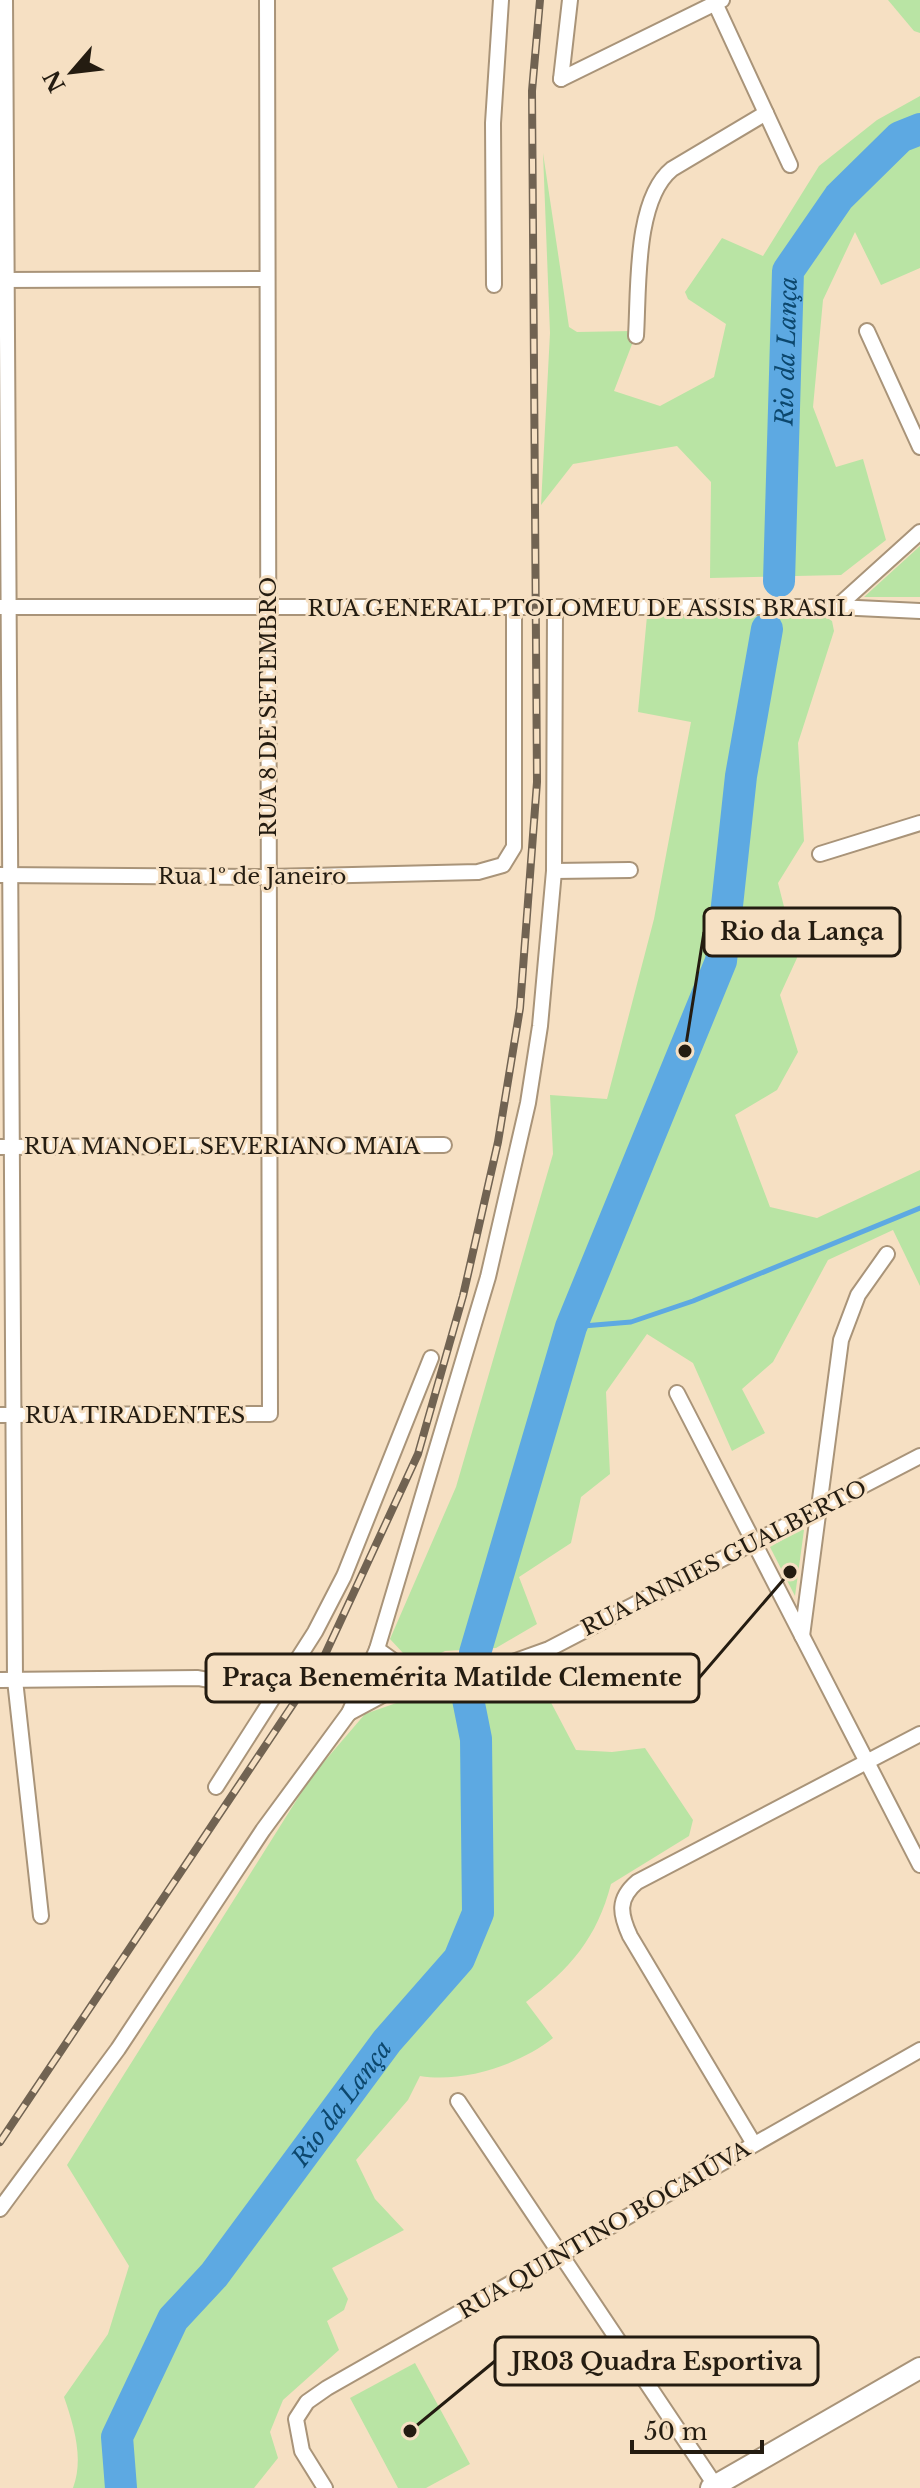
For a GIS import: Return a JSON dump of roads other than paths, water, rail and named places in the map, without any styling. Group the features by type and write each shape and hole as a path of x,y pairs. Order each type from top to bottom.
{"main road":[{"path":"715,2487 920,2368"}],"street":[{"path":"5,0 3,280 8,1680 41,1916"},
{"name":"RUA 8 DE SETEMBRO","path":"267,0 270,1414"},
{"path":"494,285 493,123 501,0"},
{"path":"570,0 561,79 718,2 790,165"},
{"path":"636,336 643,236 660,181 672,169 766,113"},
{"path":"3,280 267,279"},
{"path":"867,331 920,447"},
{"path":"837,607 920,532"},
{"name":"RUA GENERAL PTOLOMEU DE ASSIS BRASIL","path":"4,607 837,607 920,611"},
{"name":"Rua 1º de Janeiro","path":"5,875 269,877 478,872 503,865 514,847 514,607"},
{"path":"0,2209 126,2039 225,1885 349,1713 377,1649 464,1364 514,1168 540,1026 554,871 555,607"},
{"path":"820,854 920,823"},
{"path":"554,871 630,870"},
{"name":"RUA MANOEL SEVERIANO MAIA","path":"6,1147 444,1145"},
{"path":"802,1636 841,1340 858,1295 887,1254"},
{"path":"216,1787 315,1632 344,1576 431,1358"},
{"path":"677,1393 920,1865"},
{"name":"RUA TIRADENTES","path":"7,1415 270,1414"},
{"name":"RUA ANNIES GUALBERTO","path":"416,1677 481,1670 522,1660 549,1649 920,1456"},
{"path":"349,1713 416,1677 377,1649"},
{"path":"8,1680 198,1678 276,1693"},
{"path":"754,2144 630,1936 621,1904 626,1891 637,1882 920,1734"},
{"name":"RUA QUINTINO BOCAIÚVA","path":"325,2488 302,2451 296,2419 307,2402 920,2050"},
{"path":"458,2101 715,2487"}],"waterway":[{"name":"Rio da Lança","path":"779,581 788,271 839,197 900,137 920,129"},
{"name":"Rio da Lança","path":"475,1653 571,1327 721,961 741,776 767,629"},
{"path":"571,1327 631,1322 693,1301 920,1208"},
{"name":"Rio da Lança","path":"121,2488 117,2437 173,2319 214,2275 387,2041 459,1959 478,1913 476,1739 467,1694"}],"railway":[{"path":"0,2142 322,1661 418,1454 463,1296 498,1142 520,1008 537,782 532,91 540,0"}],"place":[{"name":"Rio da Lança","path":"685,1051"},
{"name":"Praça Benemérita Matilde Clemente","path":"790,1572"},
{"name":"JR03 Quadra Esportiva","path":"410,2431"}]}
